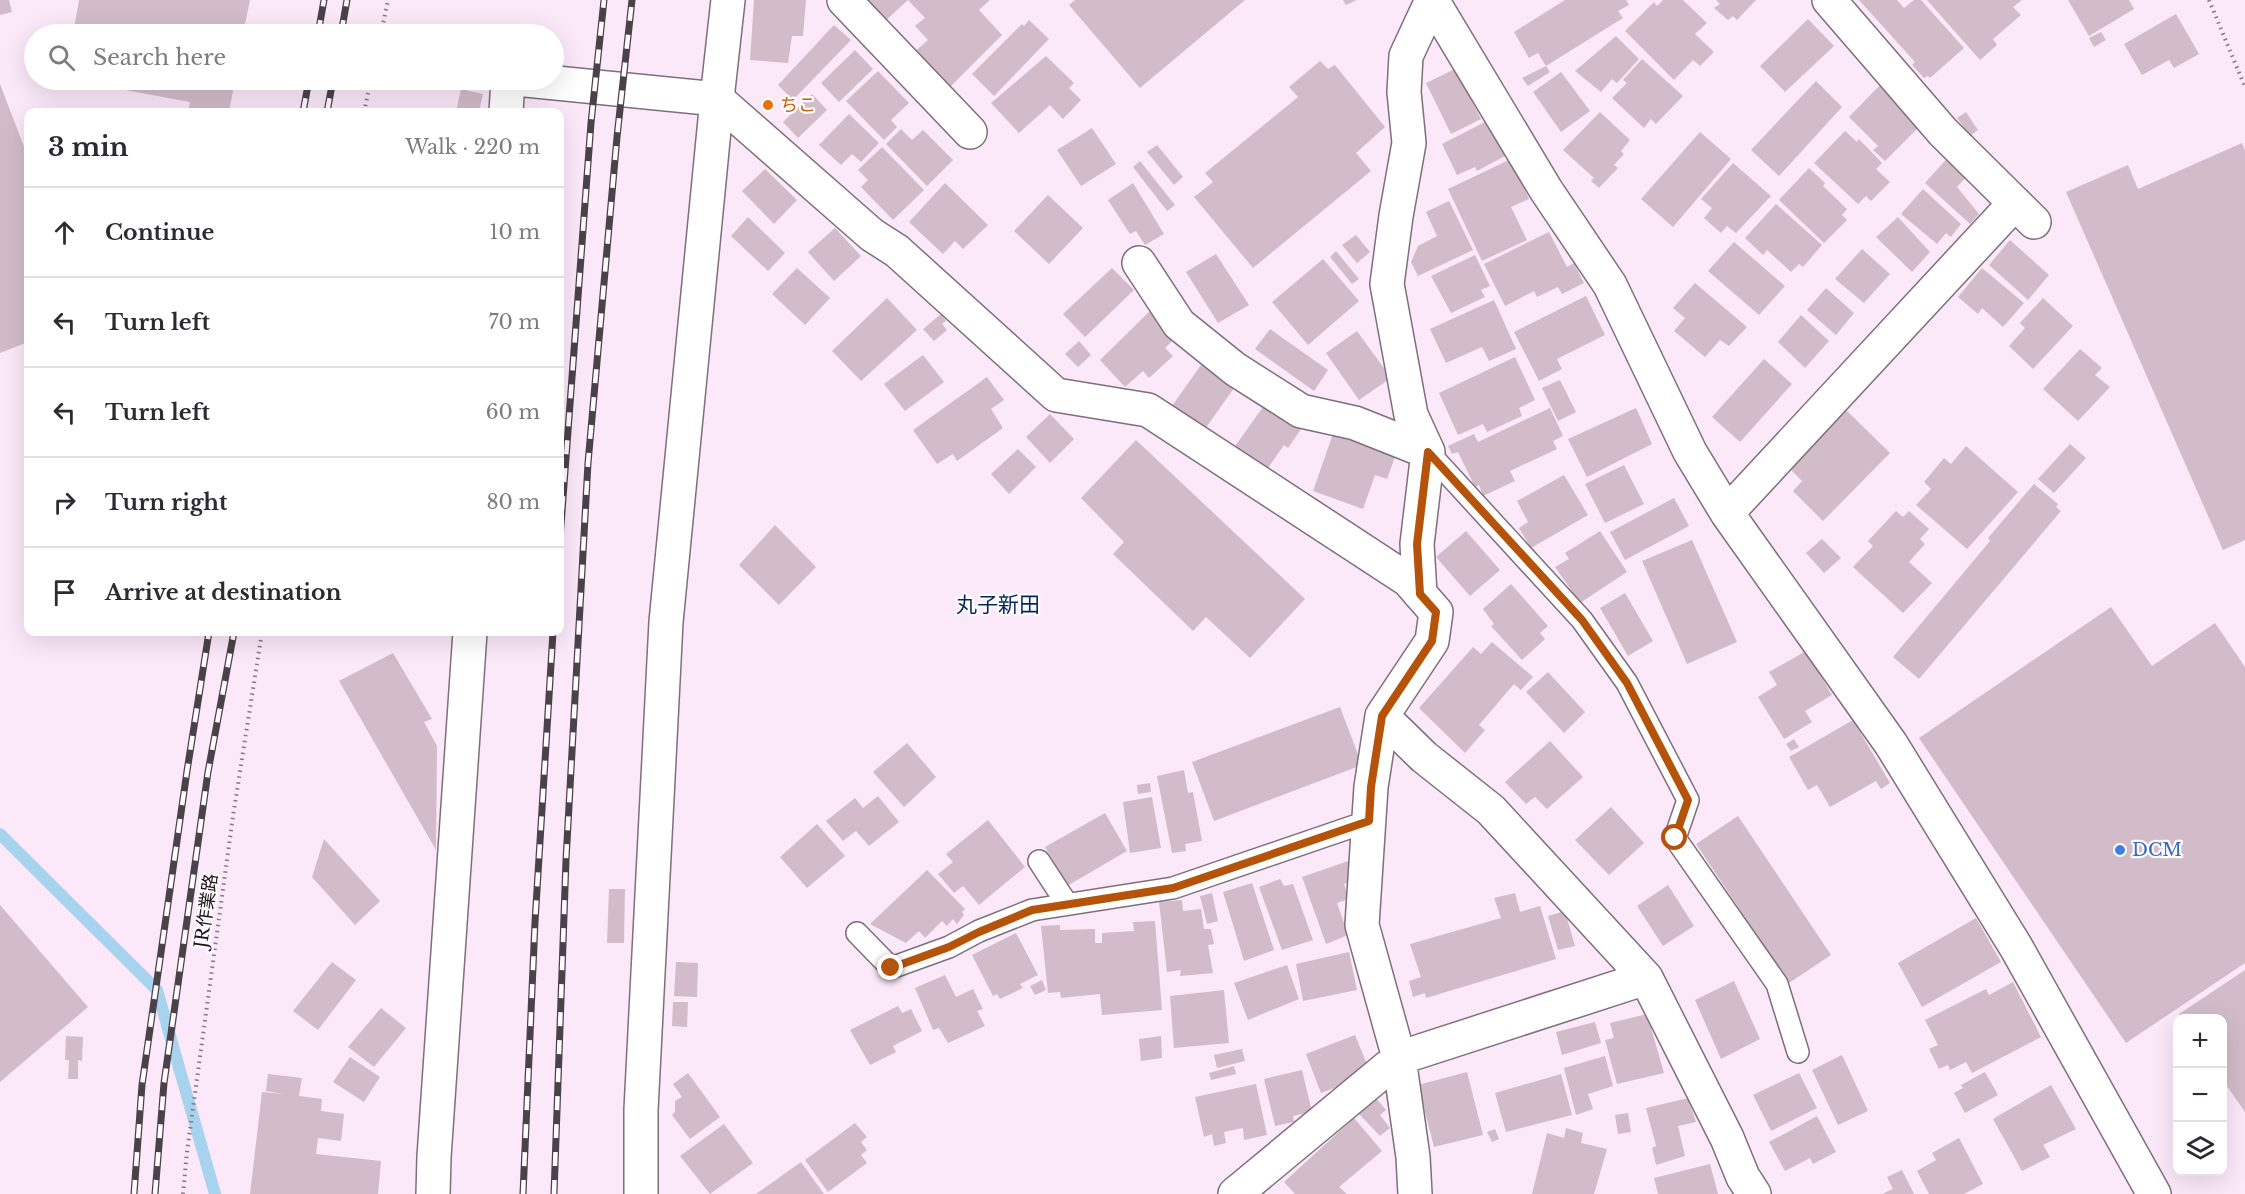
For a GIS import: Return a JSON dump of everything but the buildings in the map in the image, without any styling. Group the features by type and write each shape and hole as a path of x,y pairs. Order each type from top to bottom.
{"street":[{"path":"641,1194 641,1110 666,622 728,0"},
{"path":"844,0 970,132"},
{"path":"1420,594 1417,544 1428,452 1411,415 1387,284 1409,142 1404,92 1406,56 1432,0"},
{"path":"1432,0 1546,190 1610,285 1690,452 1727,513 1891,744 2016,947 2154,1194"},
{"path":"1727,513 2024,213 1943,132 1829,0"},
{"path":"564,84 717,99 872,235 897,251 1056,395 1148,410 1408,580 1436,612 1432,641 1382,716 1371,787 1362,925 1399,1058 1413,1157 1415,1194"},
{"path":"506,108 507,90"},
{"path":"1139,263 1179,324 1235,369 1301,411 1355,423 1428,452"},
{"path":"434,1194 434,1146 470,636"},
{"path":"1382,716 1424,757 1491,810 1646,978 1722,1127 1743,1177 1754,1194"},
{"path":"1235,1194 1399,1058 1646,978"}],"lane":[{"path":"1428,452 1582,620 1627,683 1688,800 1675,838 1777,984 1798,1052"},
{"path":"858,933 891,968 949,947 1032,910 1173,888 1369,821"},
{"path":"1039,861 1068,904"}],"path":[{"path":"383,24 388,0"},
{"path":"2209,0 2245,87"},
{"path":"365,108 369,90"},
{"name":"JR作業路","path":"183,1194 186,1152 233,816 261,636"}],"waterway":[{"path":"0,834 157,990 215,1194"}],"railway":[{"path":"320,24 324,0"},
{"path":"343,24 347,0"},
{"path":"564,484 591,123 604,0"},
{"path":"554,1194 566,860 588,463 617,137 632,0"},
{"path":"304,108 307,90"},
{"path":"328,108 331,90"},
{"path":"134,1194 142,1085 208,636"},
{"path":"155,1194 164,1083 208,772 233,636"},
{"path":"523,1194 535,922 553,636"}],"place":[{"name":"ちこ","path":"768,105"},
{"name":"DCM","path":"2120,850"}],"district":[{"name":"丸子新田","path":"998,605"}],"route":[{"path":"891,968 949,947 1032,910 1173,888 1369,821 1371,787 1382,716 1432,641 1436,612 1420,594 1417,544 1428,452 1582,620 1627,683 1688,800 1675,838"}]}
